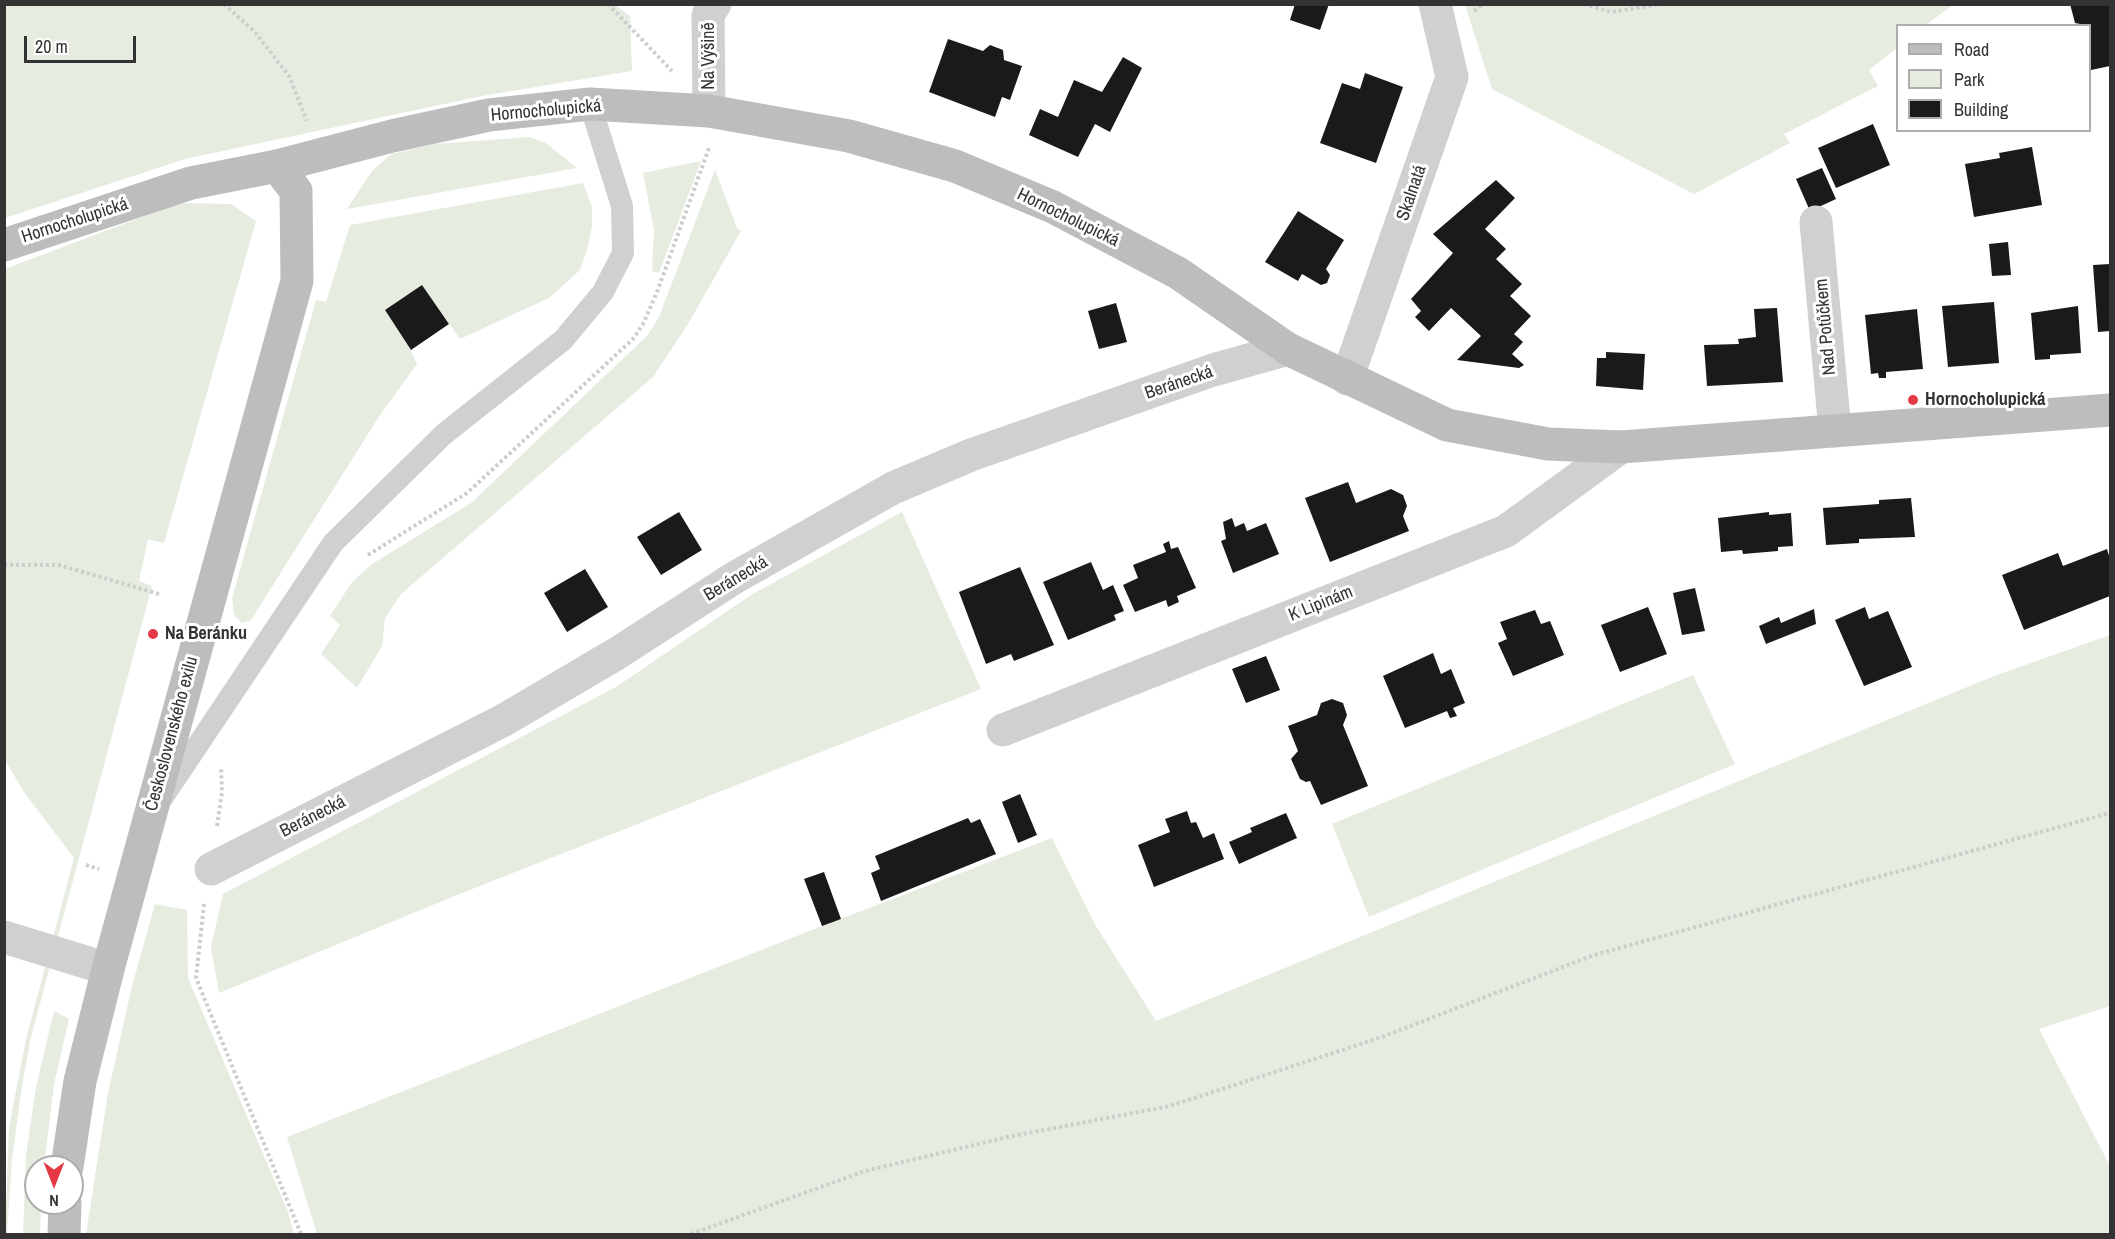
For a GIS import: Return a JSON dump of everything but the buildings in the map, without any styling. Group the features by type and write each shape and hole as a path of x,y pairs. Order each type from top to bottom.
{"street":[{"name":"Na Výšině","path":"709,111 708,15 716,4"},
{"name":"Skalnatá","path":"1347,379 1452,77 1435,4"},
{"name":"Hornocholupická","path":"4,245 191,183 277,166 392,136 489,116 590,104 709,111 849,136 955,166 1053,207 1178,273 1288,349 1447,425 1548,444 1621,447 2110,410"},
{"name":"Československého exilu","path":"69,1155 80,1081 108,969 297,281 296,191 277,166"},
{"name":"Nad Potůčkem","path":"1816,222 1835,431"},
{"name":"Beránecká","path":"211,869 504,720 616,654 734,578 892,488 1004,444 1214,370 1288,349"},
{"name":"K Lipinám","path":"1003,730 1506,531 1621,447"},
{"path":"4,937 108,969"},
{"path":"64,1234 65,1215"}],"lane":[{"path":"149,818 333,543 444,434 563,340 603,292 622,253 622,206 590,104"}],"path":[{"path":"224,4 255,32 289,76 320,155"},
{"path":"1584,4 1611,12 1662,4"},
{"path":"608,5 709,111"},
{"path":"4,564 59,565 159,594"},
{"path":"220,758 222,792 200,928 196,978 301,1234"},
{"path":"691,1234 865,1171 1012,1136 1170,1106 1382,1037 1594,955 2110,813"}],"green space":[{"path":"1465,4 1953,5 1927,24 1896,24 1896,49 1869,70 1878,86 1784,134 1790,143 1694,194 1492,89"},
{"path":"4,5 615,5 630,16 632,71 482,96 185,159 5,218"},
{"path":"529,137 546,143 577,168 347,209 372,171 391,154 435,144"},
{"path":"701,161 659,273 652,271 654,230 643,173"},
{"path":"715,170 737,228 741,231 688,324 653,377 401,594 385,618 382,646 357,688 321,654 340,625 330,616 352,582 372,564 471,503 647,336 659,317"},
{"path":"583,183 592,207 592,226 587,250 580,270 549,298 460,339 422,285 385,310 411,350 417,364 378,418 251,620 242,623 234,615 232,598 316,300 326,302 350,225"},
{"path":"179,203 231,204 256,221 164,543 148,539 139,581 152,586 31,1037 12,1158 7,1234 5,1234 9,1127 26,1039 74,858 24,792 5,760 5,269"},
{"path":"902,512 981,689 462,893 219,993 211,947 223,894 616,687 751,595"},
{"path":"2110,635 2110,1006 2039,1029 2110,1166 2110,1234 317,1234 287,1137 1052,838 1096,926 1156,1021 1994,676"},
{"path":"1693,675 1735,764 1369,917 1332,824"},
{"path":"155,904 187,910 188,978 288,1212 294,1234 86,1234 108,1093 132,986"},
{"path":"54,1011 69,1019 54,1084 45,1155 26,1155 36,1087"},
{"path":"24,1208 24,1215 41,1215 40,1234 23,1234"}],"place":[{"name":"Hornocholupická","path":"1913,400"},
{"name":"Na Beránku","path":"153,634"}]}
